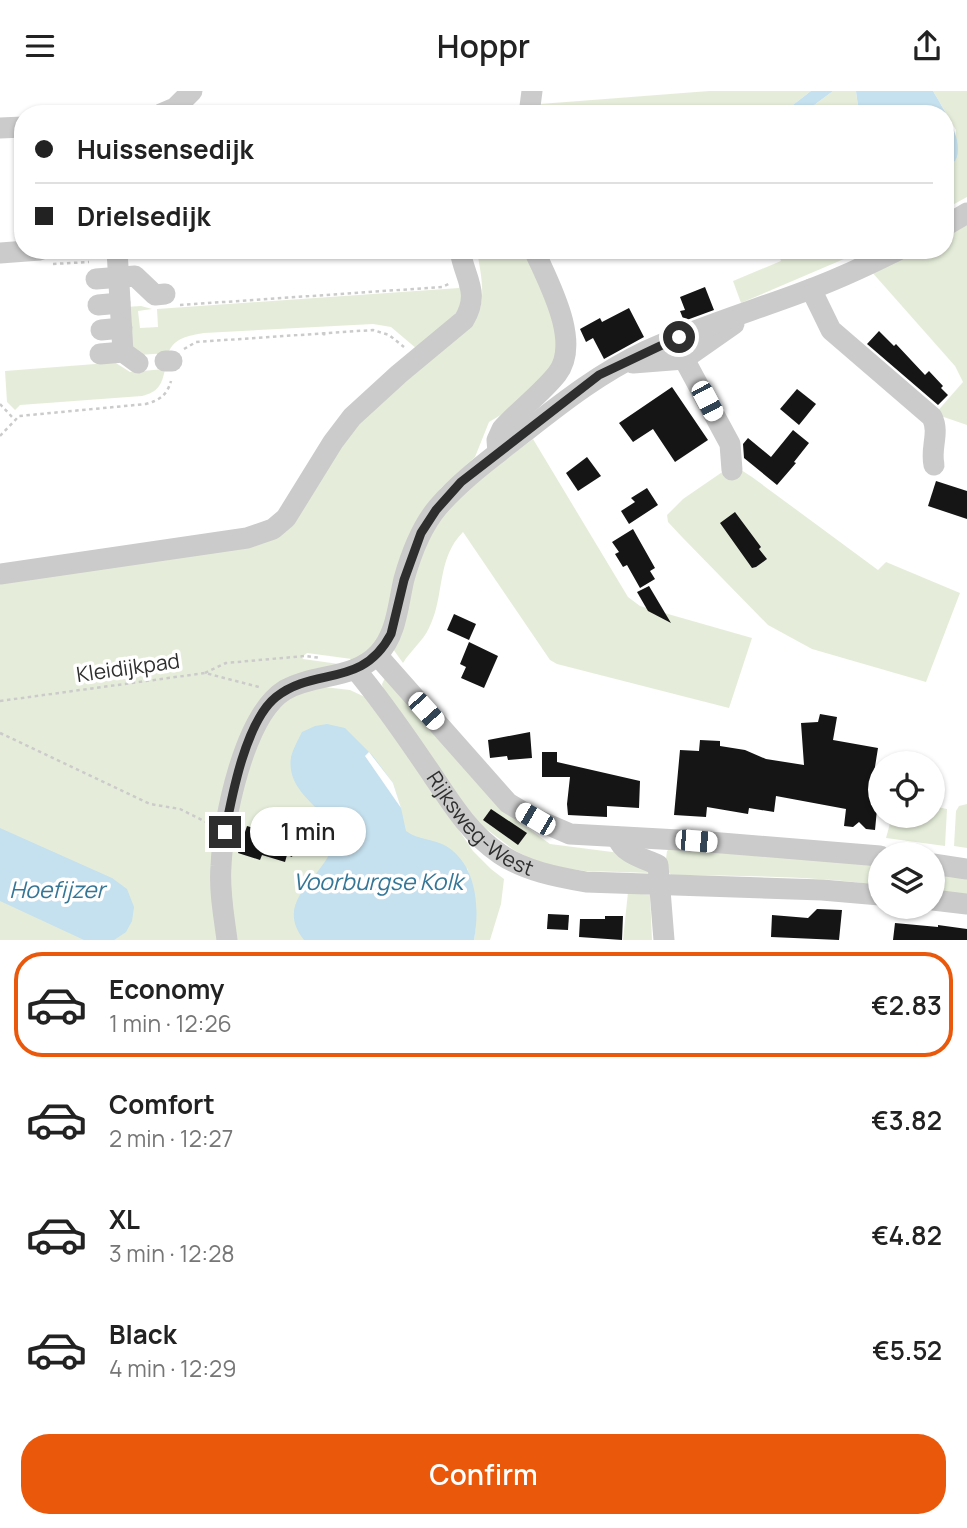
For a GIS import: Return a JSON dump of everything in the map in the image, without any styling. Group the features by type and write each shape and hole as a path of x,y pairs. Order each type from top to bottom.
{"street":[{"path":"177,105 192,91"},
{"path":"100,354 131,358 111,329 120,303 117,259"},
{"path":"0,574 247,538 273,529 291,511 352,418 457,327 470,310 472,288 463,259"},
{"path":"498,453 497,440 502,429 558,373 567,351 561,316 538,259"},
{"path":"227,940 220,867 225,832 242,762 264,710 277,696 295,685 355,669 377,655 391,634 404,580 421,533 436,510 461,482 590,382 619,365 679,337 811,289 878,259"},
{"path":"96,279 135,276 162,298"},
{"path":"811,289 831,330 932,417 936,430 932,453 934,465"},
{"path":"98,305 120,303"},
{"path":"619,365 684,359 748,311"},
{"path":"684,359 730,444 732,470"},
{"name":"Rijksweg-West","path":"377,655 508,803 558,830 570,834 868,855"},
{"name":"Rijksweg-West","path":"355,669 378,697 467,827 501,855 529,868 586,882 659,874 868,894"},
{"name":"Rijksweg-West","path":"617,837 625,850 659,874"},
{"path":"658,841 664,940"},
{"path":"945,865 967,869"},
{"path":"945,901 967,904"}],"path":[{"path":"162,298 442,287 457,277 468,276"},
{"path":"361,330 361,336"},
{"path":"0,436 19,416 72,413 154,402 166,393 173,361 189,344 196,342 361,330 384,332 419,359"},
{"path":"324,332 324,339"},
{"path":"288,334 289,341"},
{"path":"252,337 252,344"},
{"path":"218,340 218,346"},
{"path":"0,404 15,419"},
{"path":"146,404 146,410"},
{"path":"108,408 108,413"},
{"path":"205,673 226,663 305,656 346,663 355,669"},
{"name":"Kleidijkpad","path":"0,701 205,673 259,687"},
{"path":"0,733 150,804 180,809 225,832"}],"green space":[{"path":"709,91 811,91 793,105 540,104"},
{"path":"833,91 856,91 858,105 814,105"},
{"path":"933,91 967,91 967,197 954,204 954,105 941,105"},
{"path":"967,222 967,425 935,414 963,382 955,366 871,271 897,259 954,259 954,230"},
{"path":"478,259 535,259 560,315 560,356 519,404 489,422 475,457 441,488 416,524 379,640 359,660 307,653 302,657 346,665 324,687 350,690 365,697 473,851 504,879 501,904 490,940 474,940 475,903 467,868 436,940 0,940 0,581 261,543 355,425 477,316 482,301"},
{"path":"780,259 844,259 741,303 733,281 781,261"},
{"path":"459,280 462,291 457,311 417,349 391,327 373,324 204,333 178,340 168,353 139,355 129,349 125,307 141,306 152,309 138,311 140,328 158,327 157,309 459,288"},
{"path":"108,358 130,372 165,369 161,384 156,390 142,396 20,405 15,410 7,402 5,371 108,363"},
{"path":"533,439 628,597 640,606 752,638 729,708 550,660 463,532 449,554 429,628 403,663 393,649 425,540 458,495"},
{"path":"731,466 752,477 878,570 886,562 960,593 926,682 812,649 768,625 668,522 667,515 683,499"},
{"path":"385,678 511,816 550,844 620,853 652,873 585,871 558,867 533,860 514,850 472,818 383,689"},
{"path":"967,804 967,848 954,846 956,811 959,806"},
{"path":"947,809 945,846 945,842 886,838 889,828 945,828"},
{"path":"672,847 868,863 868,884 802,878 671,875 665,867 667,851"},
{"path":"945,872 967,875 967,895 945,892"},
{"path":"628,892 650,895 652,940 623,940"}],"water":[{"path":"811,91 833,91 814,105 793,105"},
{"path":"856,91 933,91 941,105 858,105"},
{"path":"954,131 958,145 954,162"},
{"name":"Voorburgse Kolk","path":"327,724 345,728 373,756 393,783 406,831 446,846 464,864 474,888 476,901 474,940 304,940 295,924 294,911 298,898 332,849 334,835 329,822 295,783 291,757 302,732"},
{"name":"Hoefijzer","path":"0,828 112,878 127,889 134,907 132,921 126,932 114,940 84,940 0,901"}],"pier":[{"path":"369,752 393,783 401,808 365,756"}],"building":[{"path":"705,287 714,310 684,321 680,311 685,310 680,297"},
{"path":"629,308 644,337 604,359 593,338 586,342 580,329 600,318 602,322"},
{"path":"879,331 894,346 896,344 925,375 929,371 943,386 941,388 948,395 938,405 867,344"},
{"path":"672,387 708,440 675,462 653,429 633,442 619,423"},
{"path":"797,389 816,404 799,425 780,409"},
{"path":"793,430 809,443 777,485 744,458 743,444 748,438 771,457"},
{"path":"587,457 601,476 578,491 566,473"},
{"path":"936,481 967,491 967,519 928,506"},
{"path":"647,488 658,505 629,524 621,511 635,502 631,498"},
{"path":"735,512 767,559 756,567 752,568 720,523"},
{"path":"633,529 655,568 650,571 655,579 640,588 627,565 623,567 615,554 619,552 612,542"},
{"path":"649,586 671,623 648,611 637,592"},
{"path":"454,614 476,624 469,640 447,630"},
{"path":"469,642 498,656 484,688 461,678 466,667 460,664"},
{"path":"820,714 837,717 833,740 878,748 878,751 868,751 868,828 875,830 866,829 859,822 853,827 844,826 846,809 776,796 774,812 749,808 748,814 707,807 706,817 674,815 680,750 699,751 700,740 720,741 720,746 745,750 766,759 804,765 801,723 818,722"},
{"path":"530,732 532,758 490,758 488,740"},
{"path":"542,752 557,752 557,762 640,781 639,808 607,806 607,817 568,815 570,777 542,777"},
{"path":"491,809 527,833 518,845 483,820"},
{"path":"247,826 297,841 292,857 287,855 285,862 262,855 260,860 238,853"},
{"path":"817,909 842,910 839,940 771,937 772,915 808,918"},
{"path":"548,914 569,915 568,930 547,929"},
{"path":"605,916 623,916 622,940 579,937 580,919 605,919"},
{"path":"895,923 967,929 967,940 893,940"}],"route":[{"path":"225,832 242,762 264,710 277,696 295,685 355,669 377,655 391,634 404,580 421,533 436,510 461,482 599,375 679,337"}]}
